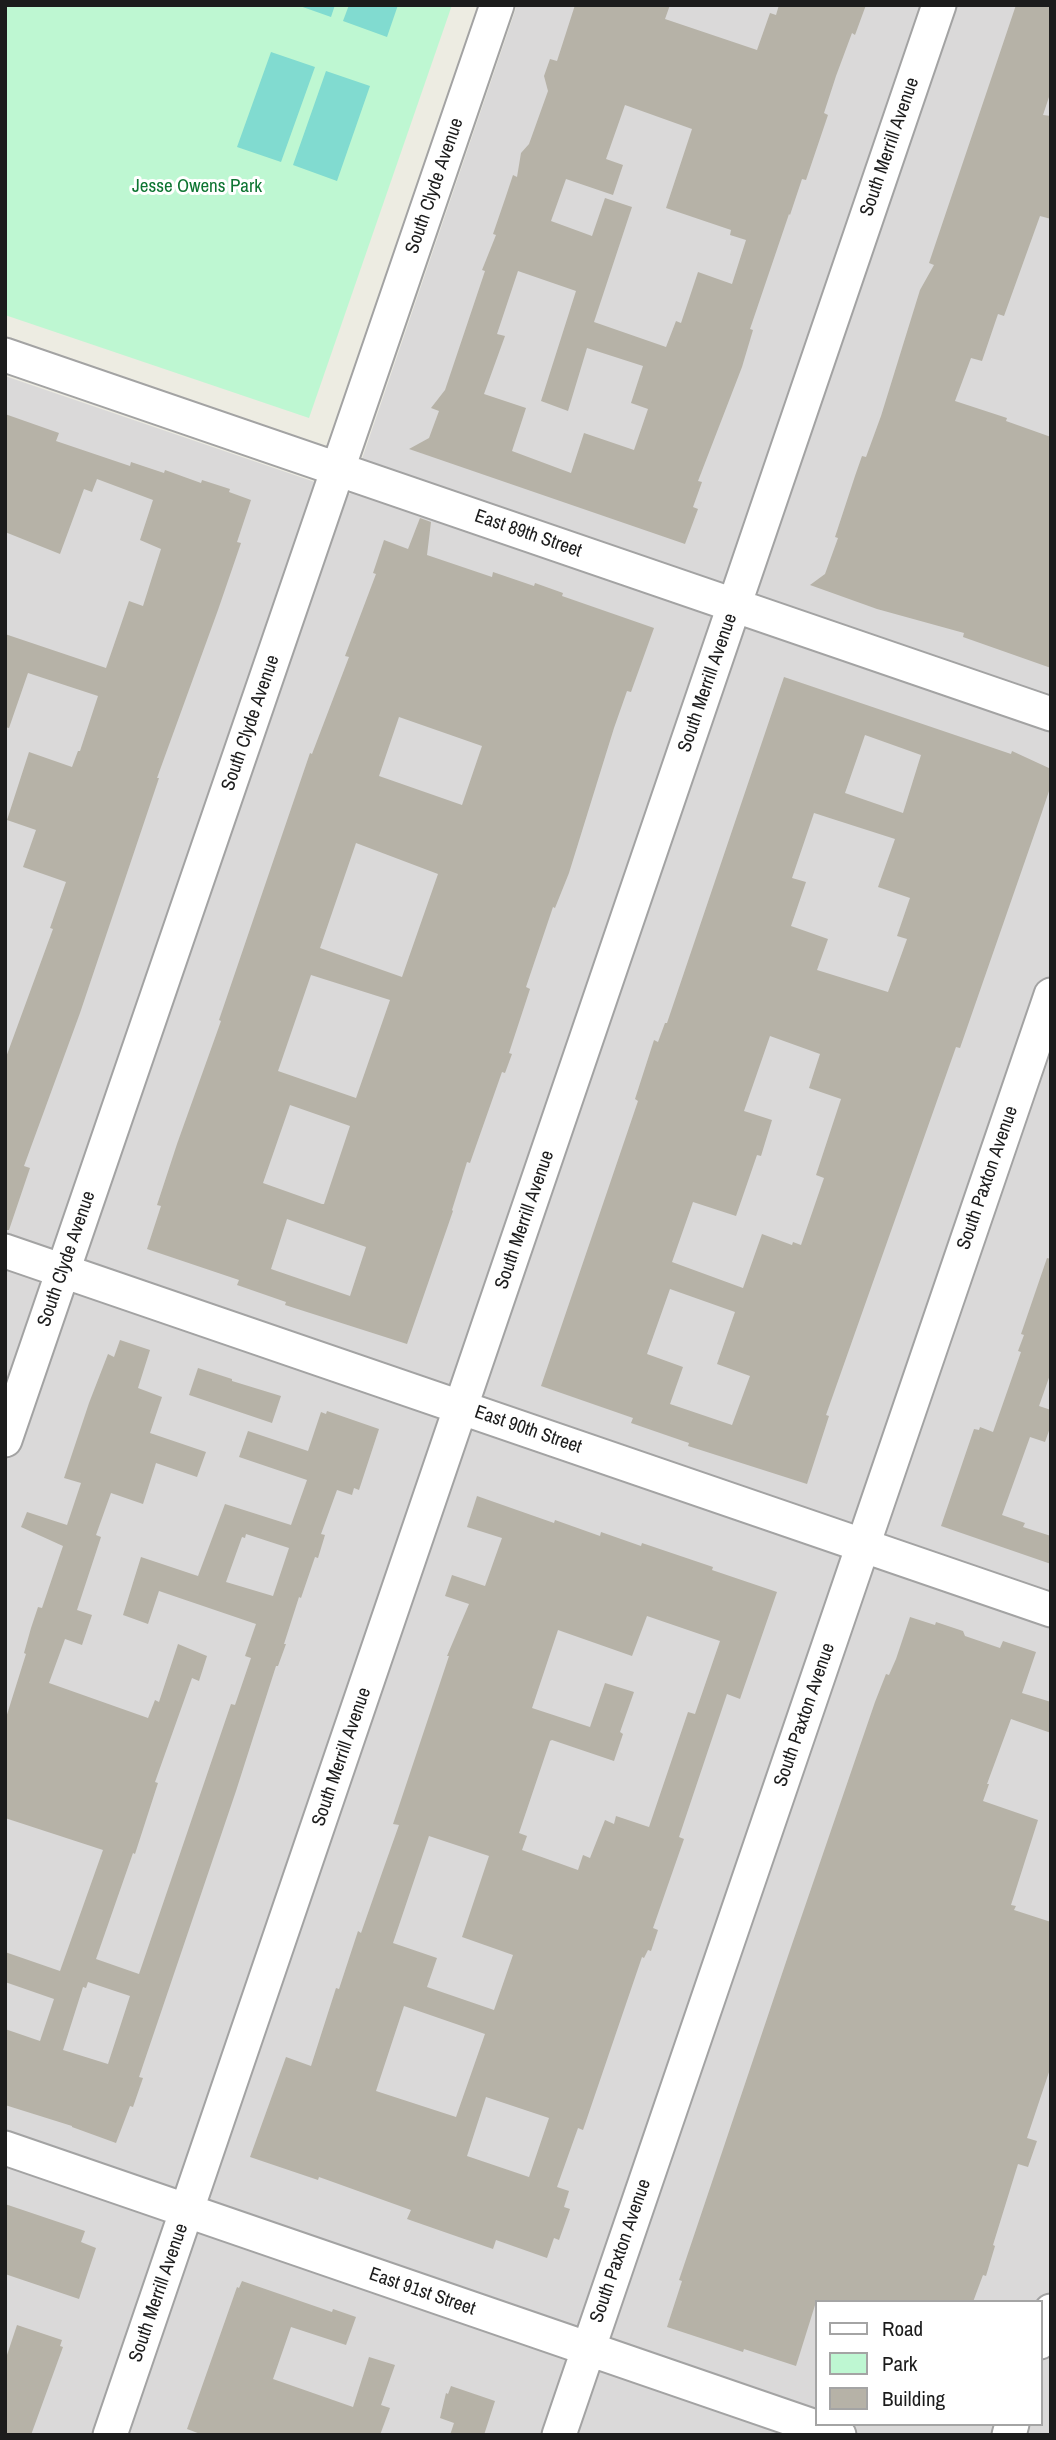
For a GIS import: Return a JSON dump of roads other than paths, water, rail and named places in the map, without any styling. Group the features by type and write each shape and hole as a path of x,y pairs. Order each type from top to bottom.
{"street":[{"name":"South Clyde Avenue","path":"5,1440 497,5"},
{"name":"South Merrill Avenue","path":"110,2435 939,5"},
{"name":"East 89th Street","path":"5,355 1051,714"},
{"name":"South Paxton Avenue","path":"559,2435 1051,995"},
{"name":"East 90th Street","path":"5,1251 1051,1610"},
{"name":"East 91st Street","path":"5,2148 839,2435"},
{"path":"1042,2336 1051,2311"}],"park label":[{"name":"Jesse Owens Park","path":"197,187"}]}
